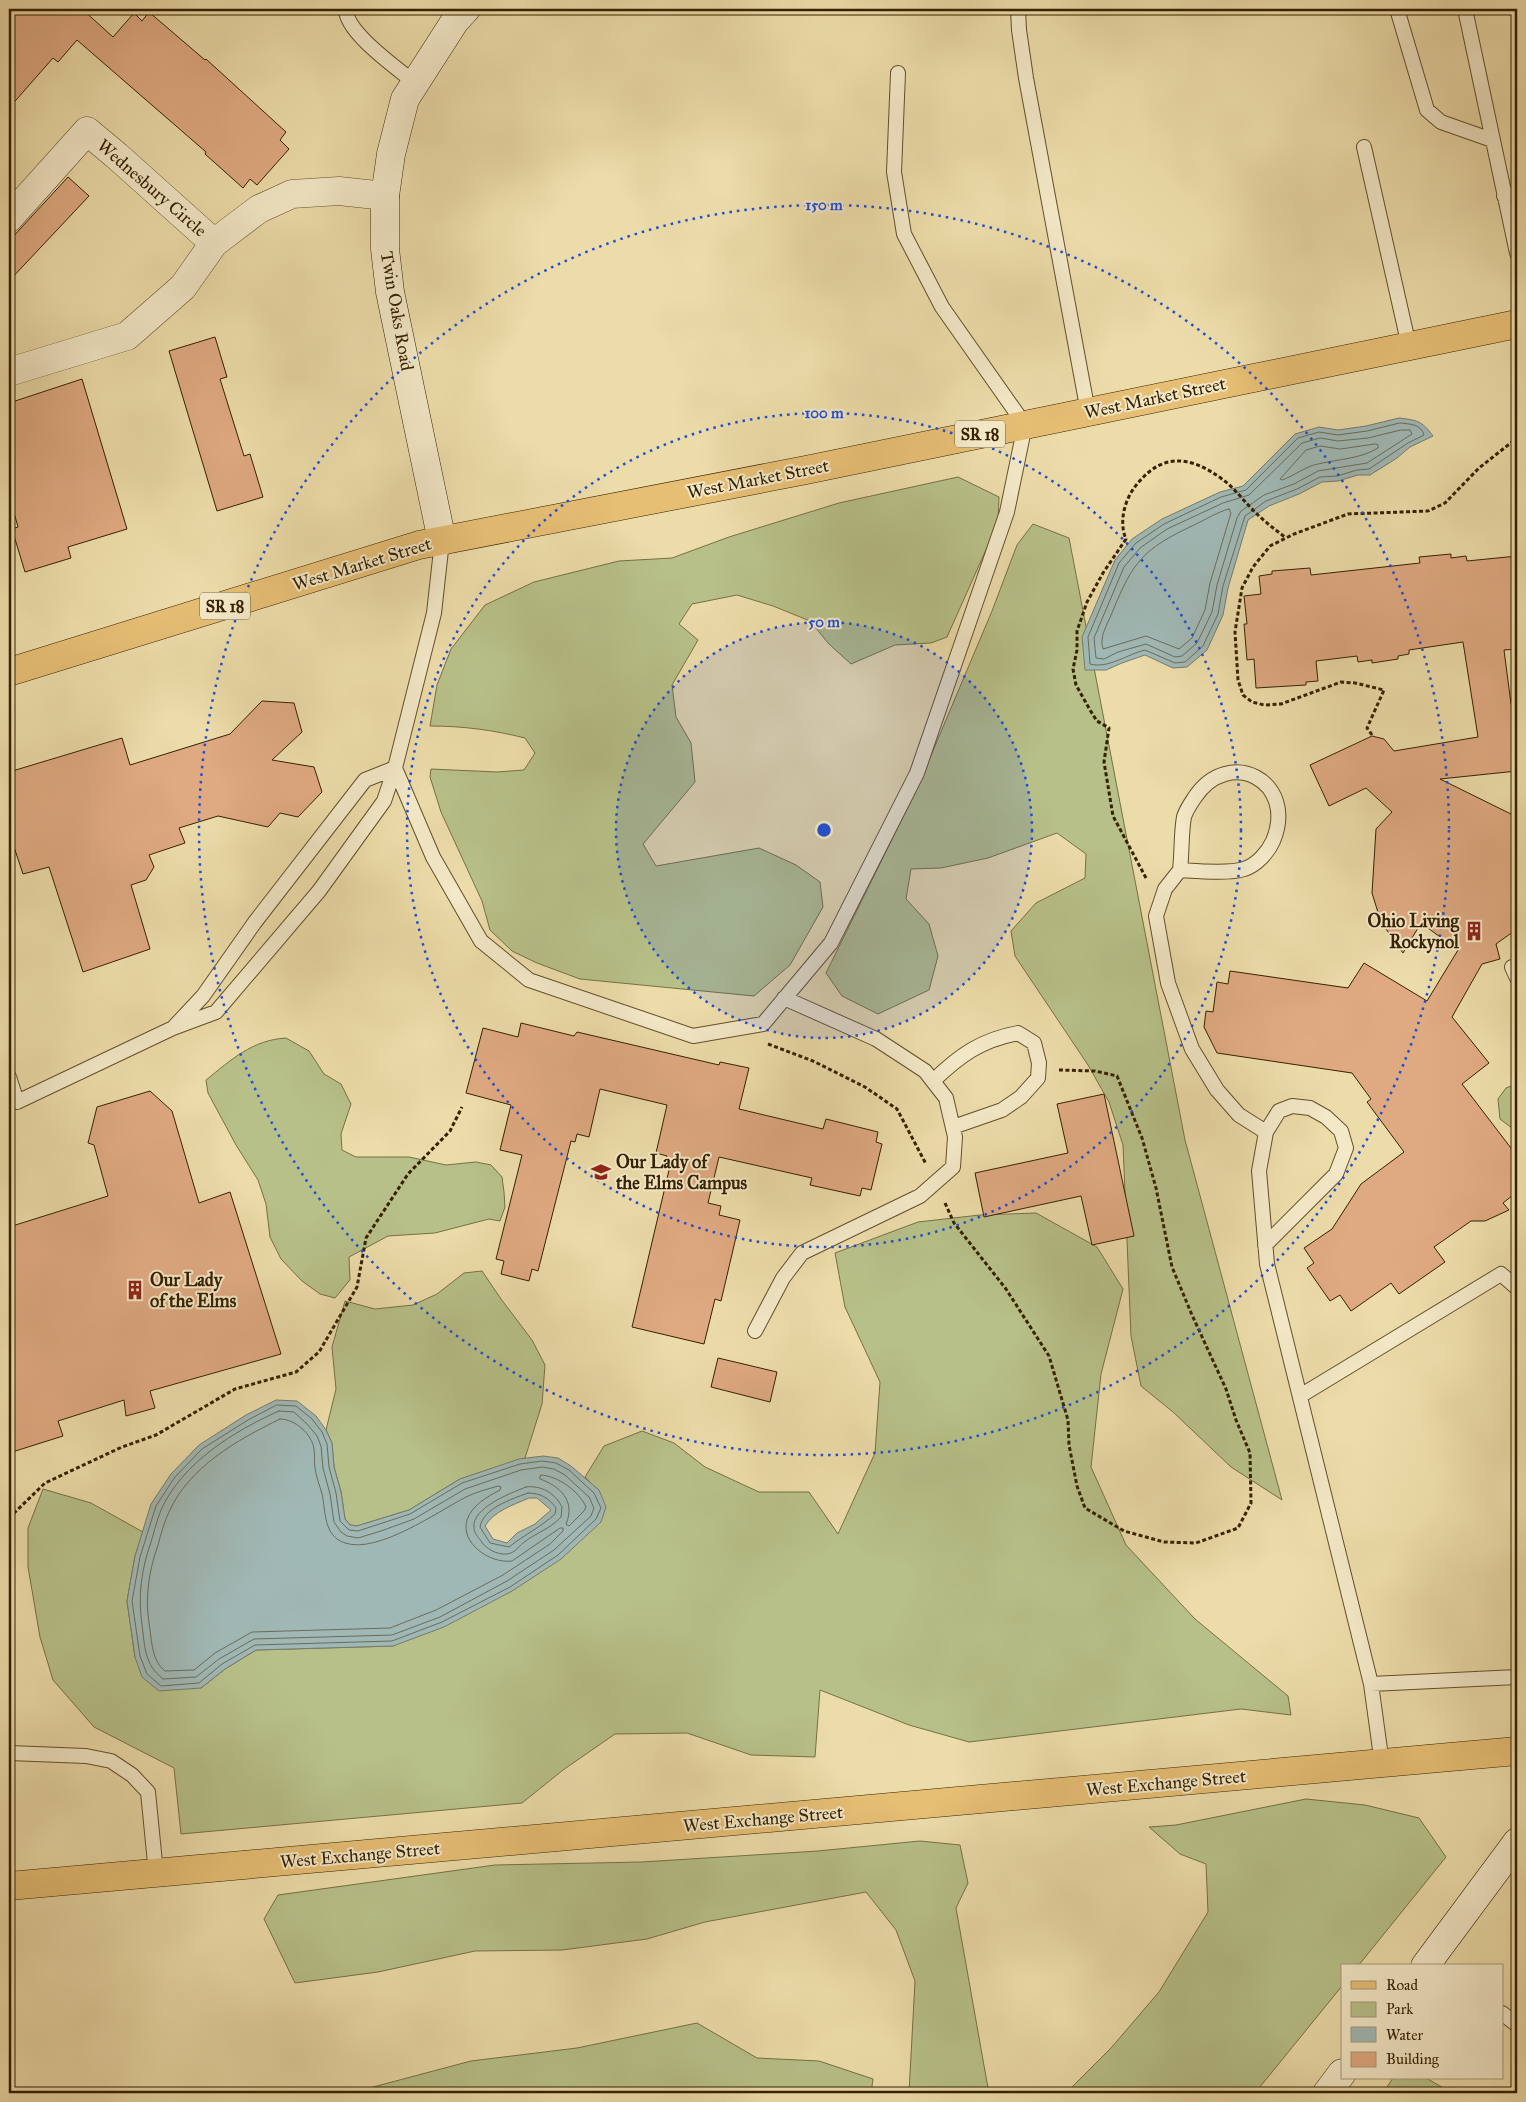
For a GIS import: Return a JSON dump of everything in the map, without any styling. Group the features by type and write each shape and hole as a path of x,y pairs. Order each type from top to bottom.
{"main road":[{"name":"West Market Street","path":"9,672 419,545 1025,425 1517,324"},
{"name":"West Exchange Street","path":"9,1886 1382,1764 1517,1750"}],"street":[{"name":"Twin Oaks Road","path":"442,541 390,292 385,249 385,196 391,154 405,99 455,21 466,9"},
{"name":"Wednesbury Circle","path":"9,218 87,132 117,156 214,243"},
{"path":"9,372 127,336 183,287 214,243 259,209 292,194 338,191 385,196"},
{"path":"1433,1963 1517,1842"},
{"path":"1327,2093 1341,2074"}],"lane":[{"path":"346,9 346,18 359,35 415,83"},
{"path":"1018,9 1026,78 1088,412"},
{"path":"1396,9 1426,110 1441,122 1492,140"},
{"path":"1465,9 1492,140 1510,194 1517,253"},
{"path":"395,768 433,857 481,941 529,980 693,1036 763,1024 831,943 917,773 1007,512 1025,425 942,307 904,234 894,172 898,72"},
{"path":"1364,147 1409,346"},
{"path":"9,1077 13,1103 172,1028 216,1012 319,891 384,801 395,768 434,613 442,541"},
{"path":"172,1028 203,996 255,922 365,780 395,768"},
{"path":"1180,870 1244,869 1259,861 1270,849 1275,837 1278,817 1277,803 1270,788 1261,779 1244,773 1224,774 1213,778 1200,789 1184,817 1180,870 1165,889 1156,916 1168,983 1192,1049 1217,1090 1239,1115 1266,1132"},
{"path":"755,1331 783,1278 802,1253 920,1196 953,1167 955,1137 946,1098 925,1071 876,1040 784,998"},
{"path":"933,1081 955,1059 982,1043 1001,1036 1018,1033 1034,1044 1039,1063 1038,1078 1021,1097 1002,1110 953,1127"},
{"path":"1265,1245 1336,1174 1346,1148 1341,1131 1326,1116 1310,1108 1292,1106 1279,1111 1266,1132 1259,1171 1265,1245 1267,1264 1371,1684 1382,1764"},
{"path":"1300,1396 1502,1274 1517,1288"},
{"path":"1371,1684 1517,1677"},
{"path":"9,1753 86,1756 103,1759 111,1761 132,1775 148,1792 156,1873"},
{"path":"1504,2015 1517,2025"}],"path":[{"path":"1372,736 1366,728 1384,690 1355,682 1341,682 1281,704 1264,705 1252,702 1243,695 1238,680 1235,632 1242,588 1253,567 1270,546 1348,514 1428,511 1445,503 1479,468 1517,438"},
{"path":"1162,898 1150,884 1113,816 1104,762 1109,728 1097,721 1076,685 1072,669 1077,650 1077,631 1091,595 1103,572 1126,538 1123,531 1124,510 1131,492 1144,474 1169,460 1193,462 1223,479 1257,514 1286,538"},
{"path":"743,1027 770,1045 812,1061 865,1087 897,1109 954,1223 1006,1290 1048,1356 1068,1420 1069,1445 1077,1486 1085,1508 1124,1531 1164,1542 1196,1543 1238,1528 1250,1503 1250,1453 1236,1420 1226,1389 1172,1268 1156,1188 1134,1115 1116,1076 1095,1071 1075,1072 1039,1068"},
{"path":"9,1518 45,1482 122,1447 156,1435 235,1390 296,1372 319,1352 357,1287 366,1238 408,1174 450,1131 462,1107"}],"green space":[{"path":"958,477 999,497 998,523 947,637 931,643 895,645 851,664 829,644 810,621 773,606 737,595 692,604 679,624 698,640 672,685 676,717 691,743 695,782 643,844 656,866 759,848 796,865 820,882 823,907 790,965 754,996 580,979 537,963 512,951 490,930 482,901 441,812 430,777 431,769 497,772 524,770 535,753 525,738 478,729 430,726 437,685 451,649 485,605 534,582 619,561 672,558 729,537 839,503"},
{"path":"1033,524 1069,538 1185,1140 1282,1500 1231,1467 1173,1412 1141,1386 1131,1336 1123,1145 1109,1102 1088,1065 1015,956 1011,931 1036,903 1085,878 1086,854 1057,833 988,858 941,868 911,869 906,899 929,924 938,956 929,990 878,1014 842,996 826,973 916,791 992,611 1017,545"},
{"path":"286,1038 309,1051 324,1074 341,1084 351,1104 341,1134 342,1150 356,1157 409,1157 446,1165 476,1162 491,1165 502,1177 505,1207 500,1221 489,1219 435,1233 388,1236 349,1257 350,1280 335,1298 320,1294 302,1281 281,1259 270,1237 266,1204 258,1180 236,1145 208,1093 206,1080 233,1058 252,1047"},
{"path":"1517,1084 1517,1132 1500,1119 1498,1099 1506,1088"},
{"path":"1036,1213 1097,1247 1123,1289 1101,1374 1091,1467 1126,1545 1195,1619 1288,1696 1291,1715 1241,1709 969,1742 909,1725 820,1690 815,1757 751,1755 687,1733 615,1734 563,1770 522,1803 181,1834 174,1768 94,1727 53,1680 40,1637 28,1567 28,1528 43,1489 91,1503 143,1532 135,1556 127,1601 135,1657 201,1688 225,1669 256,1650 393,1646 598,1490 585,1477 604,1446 642,1431 674,1443 705,1467 759,1492 809,1492 838,1534 875,1453 880,1382 845,1307 835,1253 918,1222 980,1215"},
{"path":"482,1271 532,1340 545,1365 542,1404 525,1458 460,1479 409,1510 357,1526 350,1525 345,1519 341,1492 334,1467 332,1443 326,1430 336,1389 332,1347 345,1301 375,1309 413,1305 437,1294 464,1273"},
{"path":"1306,1799 1365,1805 1419,1818 1446,1857 1360,1964 1341,1964 1341,1987 1255,2093 1066,2093 1111,2048 1159,1992 1208,1912 1206,1864 1180,1854 1149,1827 1176,1825"},
{"path":"920,1841 960,1845 968,1883 956,1908 988,2088 1011,2093 909,2093 915,1981 896,1930 866,1892 705,1922 647,1939 562,1950 475,1951 378,1972 295,1983 264,1919 278,1895 495,1865 642,1862 818,1851"},
{"path":"697,2023 757,2058 819,2061 873,2079 871,2093 357,2093 471,2061 577,2048"},
{"path":"1392,2080 1429,2080 1452,2093 1383,2093"}],"water":[{"path":"1399,418 1419,422 1433,436 1410,447 1397,458 1370,475 1358,475 1338,481 1322,482 1269,506 1248,520 1228,588 1223,615 1207,650 1187,667 1173,668 1145,655 1106,670 1085,670 1082,637 1115,560 1132,539 1162,519 1220,492 1243,486 1295,434 1319,427 1338,430"},
{"path":"276,1400 297,1401 316,1416 332,1443 334,1467 341,1492 345,1519 350,1525 357,1526 409,1510 460,1479 519,1459 543,1456 558,1458 571,1466 599,1490 606,1507 601,1522 561,1559 512,1591 444,1627 393,1646 256,1650 225,1669 201,1688 159,1691 142,1677 135,1657 127,1601 135,1556 151,1504 171,1474 199,1445 246,1415","holes":["529,1498 537,1498 551,1510 535,1524 517,1533 507,1543 493,1539 485,1526 493,1516"]}],"building":[{"path":"9,9 82,9 113,37 134,13 142,21 149,12 206,59 286,132 280,140 289,149 257,185 250,179 243,188 205,154 206,152 77,40 58,62 53,58 9,108"},
{"path":"68,177 89,196 9,281 9,241"},
{"path":"215,337 227,377 220,379 244,456 250,454 263,497 217,511 169,351"},
{"path":"82,379 127,529 68,547 71,558 25,572 12,529 18,527 9,495 9,403"},
{"name":"Ohio Living Rockynol","path":"1451,554 1451,558 1466,556 1467,561 1517,556 1517,649 1504,650 1511,704 1516,703 1517,771 1440,779 1517,817 1517,929 1496,944 1500,959 1482,964 1452,1017 1489,1063 1462,1084 1517,1156 1517,1192 1503,1203 1509,1210 1485,1221 1471,1221 1434,1247 1445,1262 1399,1294 1391,1283 1351,1311 1340,1295 1330,1301 1307,1268 1314,1263 1304,1248 1332,1229 1361,1184 1404,1152 1367,1102 1371,1099 1352,1073 1217,1053 1204,1027 1206,1011 1213,1012 1217,982 1228,984 1230,971 1348,988 1364,963 1427,1001 1458,950 1421,923 1403,953 1381,922 1372,893 1376,829 1392,812 1366,788 1329,806 1310,765 1372,736 1384,739 1394,751 1478,737 1463,642 1409,650 1409,654 1398,656 1398,659 1372,663 1372,660 1358,662 1357,656 1316,661 1318,681 1306,682 1306,685 1256,688 1254,659 1247,660 1244,624 1247,624 1244,596 1261,594 1259,576 1272,574 1272,571 1310,568 1311,575 1420,563 1419,557"},
{"path":"262,701 294,703 302,732 272,760 314,767 322,792 298,817 280,813 268,827 218,816 179,828 185,843 149,855 154,867 146,880 131,885 150,949 83,972 49,867 23,874 14,847 9,849 9,772 122,738 130,765 230,734"},
{"path":"521,1023 574,1036 577,1032 719,1065 720,1062 749,1068 739,1109 823,1129 826,1119 878,1132 876,1142 882,1144 871,1190 862,1188 860,1196 810,1185 812,1178 719,1157 708,1203 721,1206 719,1215 740,1220 721,1301 715,1299 704,1344 632,1327 670,1166 665,1164 667,1156 656,1153 667,1105 600,1089 589,1137 577,1134 575,1142 571,1141 538,1271 532,1269 529,1281 501,1274 504,1261 496,1259 522,1155 500,1150 511,1105 466,1093 483,1028 518,1037"},
{"name":"Our Lady of the Elms","path":"150,1091 172,1111 199,1203 230,1192 281,1354 150,1391 155,1408 126,1416 124,1400 58,1421 63,1436 9,1453 9,1227 108,1196 94,1145 88,1143 97,1107"},
{"path":"1104,1094 1134,1236 1092,1245 1081,1196 984,1217 975,1173 1068,1153 1057,1104"},
{"path":"718,1358 777,1372 770,1402 711,1387"}],"place":[{"name":"Ohio Living Rockynol","path":"1474,931"},
{"name":"Our Lady of the Elms Campus","path":"601,1172"},
{"name":"Our Lady of the Elms","path":"135,1290"}]}
